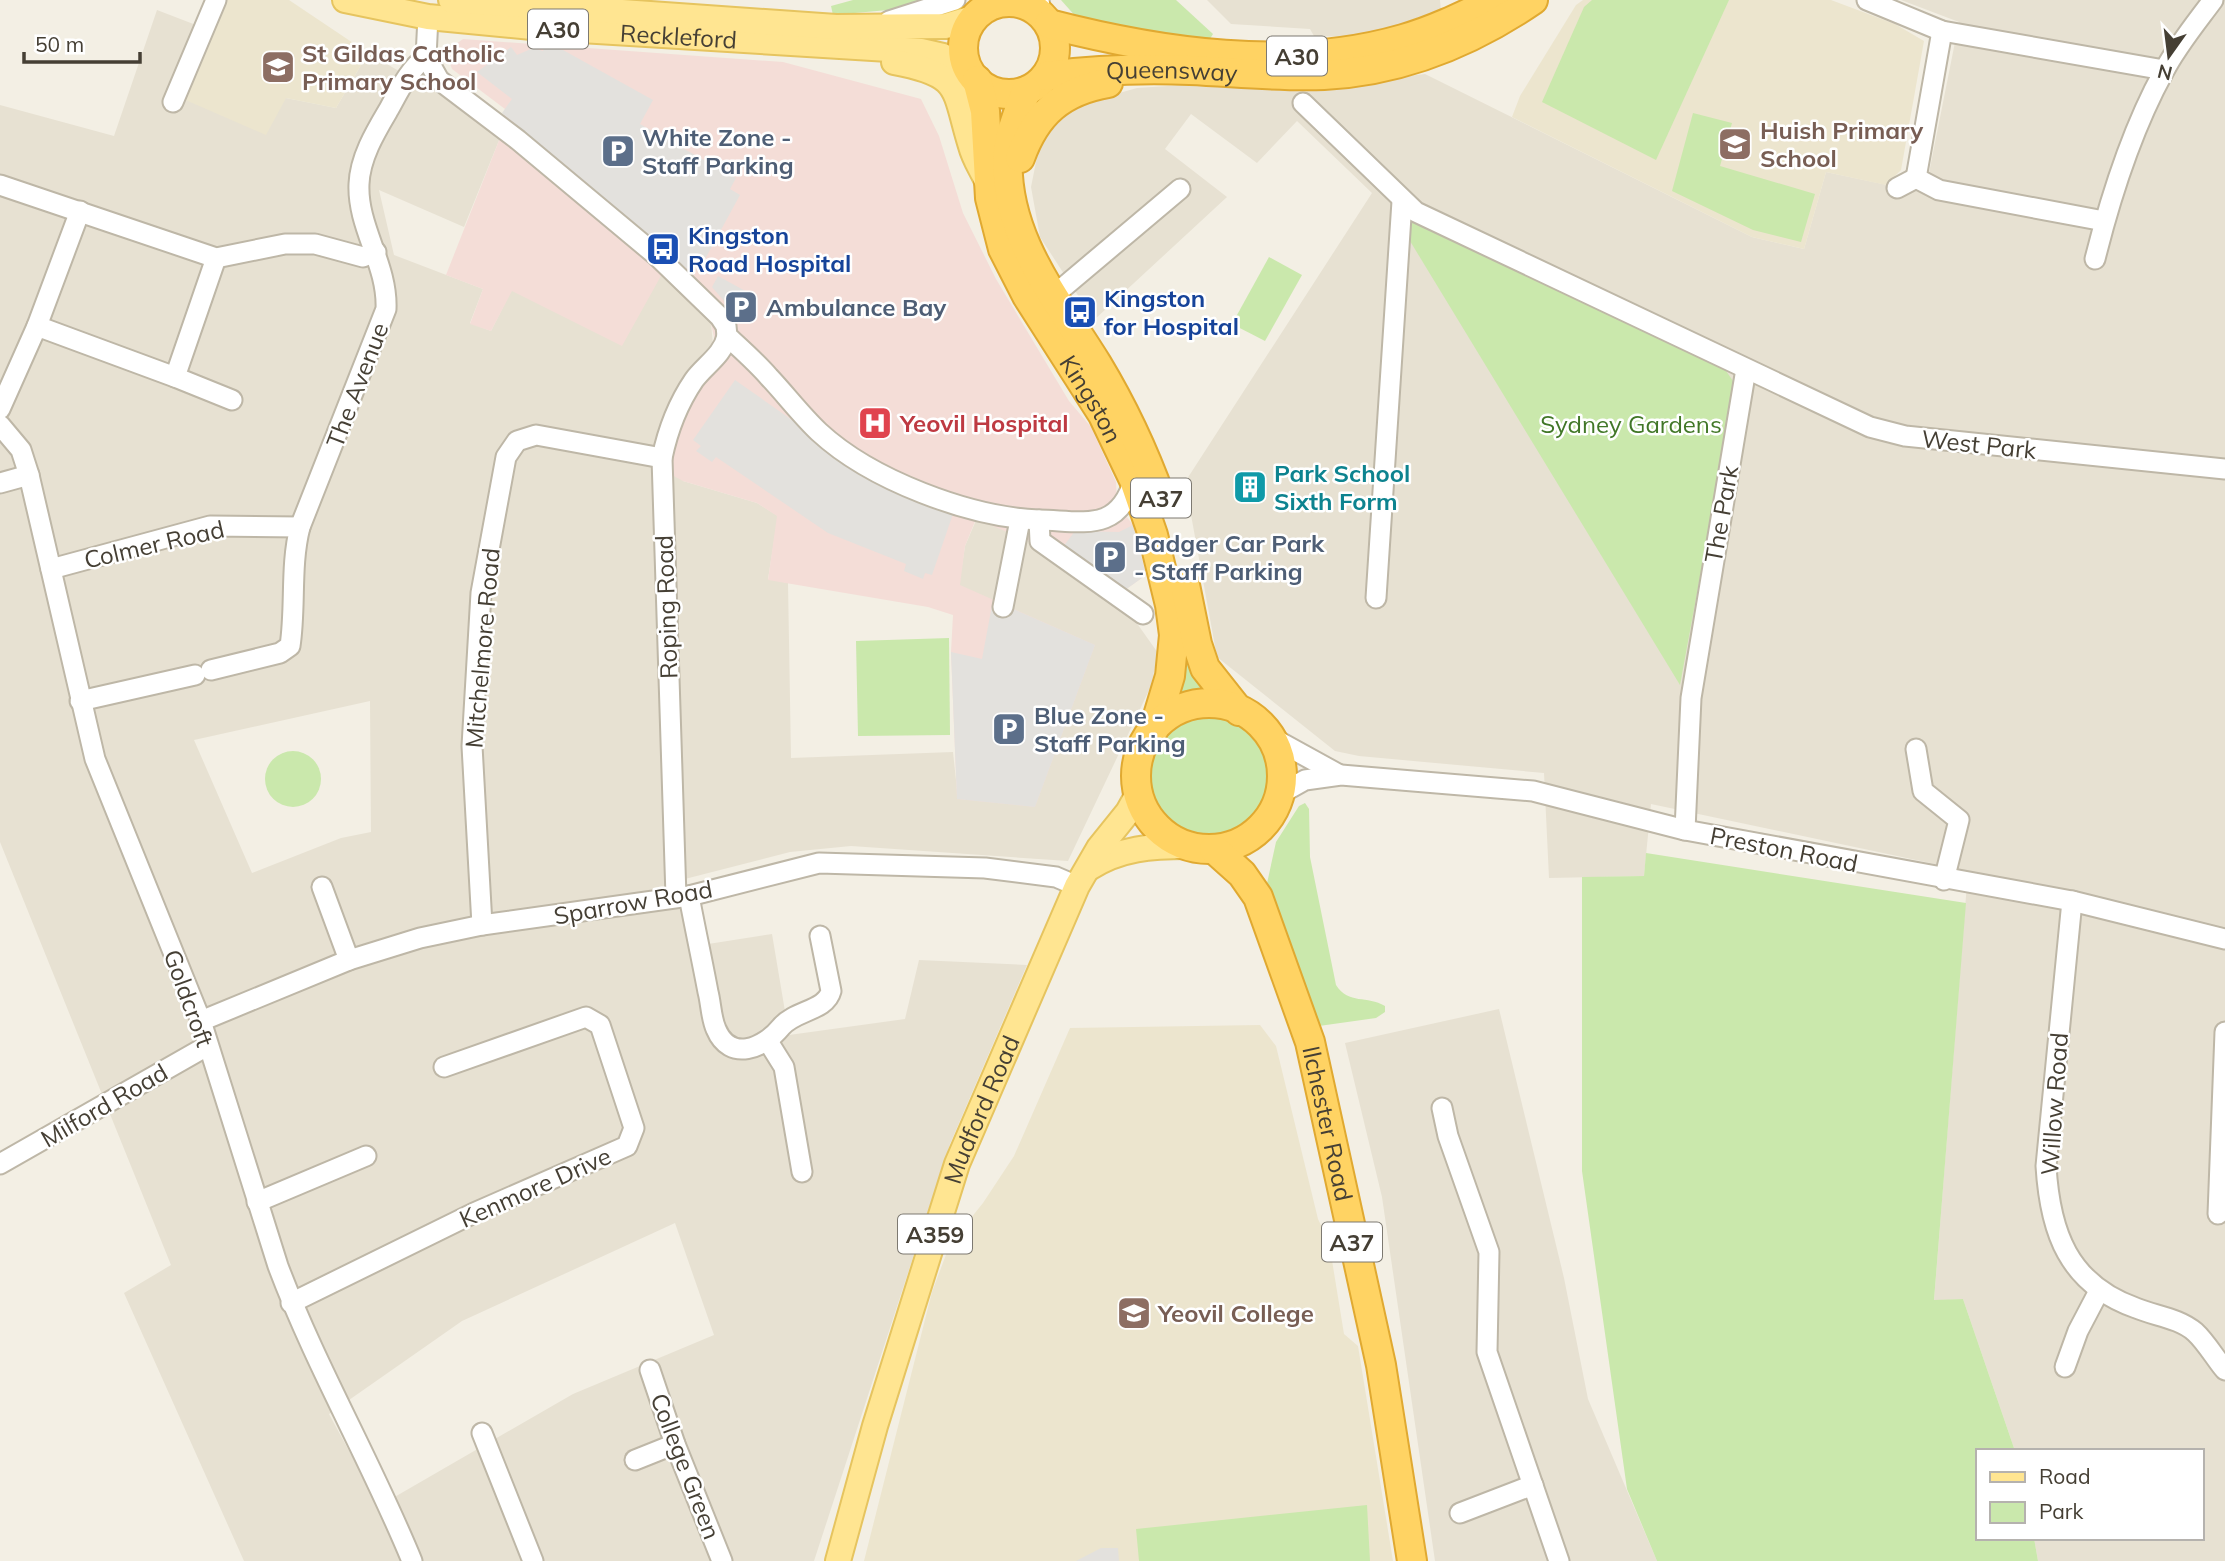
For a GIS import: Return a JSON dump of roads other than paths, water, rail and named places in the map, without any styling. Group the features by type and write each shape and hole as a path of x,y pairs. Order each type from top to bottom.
{"highway":[{"name":"Queensway","path":"1043,13 1090,35 1180,48 1283,57 1321,55 1402,39 1436,28 1496,0"},
{"name":"Queensway","path":"1036,83 1097,70 1162,69 1324,75 1364,70 1426,56 1462,42 1494,26 1533,0"},
{"path":"1016,2 1043,13 1056,47 1054,59 1036,83 1005,94 985,87 973,75 965,60 964,38 977,6 1016,2"},
{"path":"999,185 1031,131 1057,101 1088,86 1162,69"},
{"name":"Kingston","path":"973,75 985,111 999,185 998,233 1010,264 1027,296 1091,393 1134,480 1153,535 1170,605 1174,635 1170,676 1154,729"},
{"name":"Kingston","path":"1036,83 1008,150 999,185 1023,242 1053,296 1097,364 1138,440 1166,513 1201,659 1210,677 1239,711"},
{"name":"A37","path":"1269,736 1239,711 1214,704 1192,706 1172,714 1154,729 1139,755 1138,794 1153,823 1168,836 1201,847 1235,844 1263,825 1280,794"},
{"path":"1269,736 1281,764 1280,794"},
{"name":"Ilchester Road","path":"1258,897 1257,864 1263,825"},
{"name":"Ilchester Road","path":"1201,847 1242,874 1258,897 1293,990 1317,1070 1381,1365 1412,1561"}],"main road":[{"name":"Reckleford","path":"345,0 428,17 571,30 932,52 973,75"},
{"name":"Reckleford","path":"451,0 869,28 946,26 977,6"},
{"path":"820,46 922,68 948,81 960,101 971,149 999,185"},
{"name":"Mudford Road","path":"838,1561 875,1426 957,1164 1083,877 1099,848 1120,823 1138,794"},
{"path":"1083,877 1122,852 1149,846 1201,847"}],"street":[{"path":"173,102 216,0"},
{"path":"1867,0 1942,31 2164,70"},
{"path":"2095,259 2104,221 2136,129 2164,70 2213,0"},
{"path":"428,17 426,57 439,80 612,217 676,273 720,317 726,326 727,336 769,376 821,434 866,468 968,509 1029,520 1089,522 1114,516 1123,506 1134,480"},
{"path":"1916,178 1942,31"},
{"name":"The Avenue","path":"80,701 280,653 290,646 294,622 295,546 300,527 386,309 387,288 362,209 360,174 374,135 418,63 426,57"},
{"path":"1303,103 1416,212 1746,369"},
{"path":"1897,188 1916,178"},
{"path":"1916,178 1939,190 2104,221"},
{"path":"0,185 216,258 285,244 314,244 348,256 363,257 376,252"},
{"path":"1053,296 1180,189"},
{"path":"1376,598 1402,201"},
{"path":"0,409 37,326 80,211"},
{"path":"175,377 216,258"},
{"path":"37,326 232,400"},
{"name":"Roping Road","path":"727,336 719,352 695,379 675,412 662,458 682,896 716,1030 736,1047 751,1049 769,1042"},
{"name":"West Park","path":"1746,369 1870,427 1905,436 2225,469"},
{"name":"The Park","path":"1685,830 1690,698 1746,369"},
{"name":"Goldcroft","path":"0,425 21,450 29,475 95,759 201,1021 291,1303 381,1487 412,1561"},
{"name":"Mitchelmore Road","path":"482,925 472,746 481,593 506,457 517,441 536,435 662,458"},
{"path":"0,483 29,475"},
{"path":"1029,520 1040,541 1136,604"},
{"path":"1003,607 1029,520"},
{"name":"Colmer Road","path":"51,569 210,526 300,527"},
{"name":"Preston Road","path":"1269,736 1340,775"},
{"path":"1916,749 1923,792 1959,820 1944,880"},
{"name":"Preston Road","path":"1280,794 1305,780 1340,775 1533,792 1685,830 1944,880 2072,901 2225,939"},
{"name":"Sparrow Road","path":"201,1021 349,960 420,938 482,925 682,896 831,862 985,868 1056,877 1083,877"},
{"path":"322,887 349,960"},
{"name":"Willow Road","path":"2072,901 2046,1166 2048,1199 2055,1230 2072,1263 2099,1291 2120,1303 2179,1321 2195,1332 2225,1370"},
{"path":"796,1163 784,1067 769,1042 788,1018 820,1006 829,998 831,991 820,936"},
{"name":"Kenmore Drive","path":"291,1303 474,1213 627,1146 634,1128 600,1025 586,1017 444,1067"},
{"path":"2218,1214 2225,1032"},
{"name":"Milford Road","path":"0,1164 207,1046"},
{"path":"1442,1108 1448,1136 1489,1252 1487,1352 1559,1561"},
{"path":"257,1202 366,1156"},
{"path":"2065,1367 2078,1331 2099,1291"},
{"name":"College Green","path":"650,1370 675,1444 722,1561"},
{"path":"482,1433 533,1561"},
{"path":"635,1460 675,1444"},
{"path":"1460,1513 1533,1485"}],"place":[{"name":"St Gildas Catholic Primary School","path":"278,67"},
{"name":"Huish Primary School","path":"1735,144"},
{"name":"White Zone - Staff Parking","path":"618,151"},
{"name":"Kingston Road Hospital","path":"663,249"},
{"name":"Ambulance Bay","path":"741,307"},
{"name":"Kingston for Hospital","path":"1080,312"},
{"name":"Yeovil Hospital","path":"875,423"},
{"name":"Park School Sixth Form","path":"1250,487"},
{"name":"Badger Car Park - Staff Parking","path":"1110,557"},
{"name":"Blue Zone - Staff Parking","path":"1009,729"},
{"name":"Yeovil College","path":"1134,1313"}],"park label":[{"name":"Sydney Gardens","path":"1631,424"}]}
